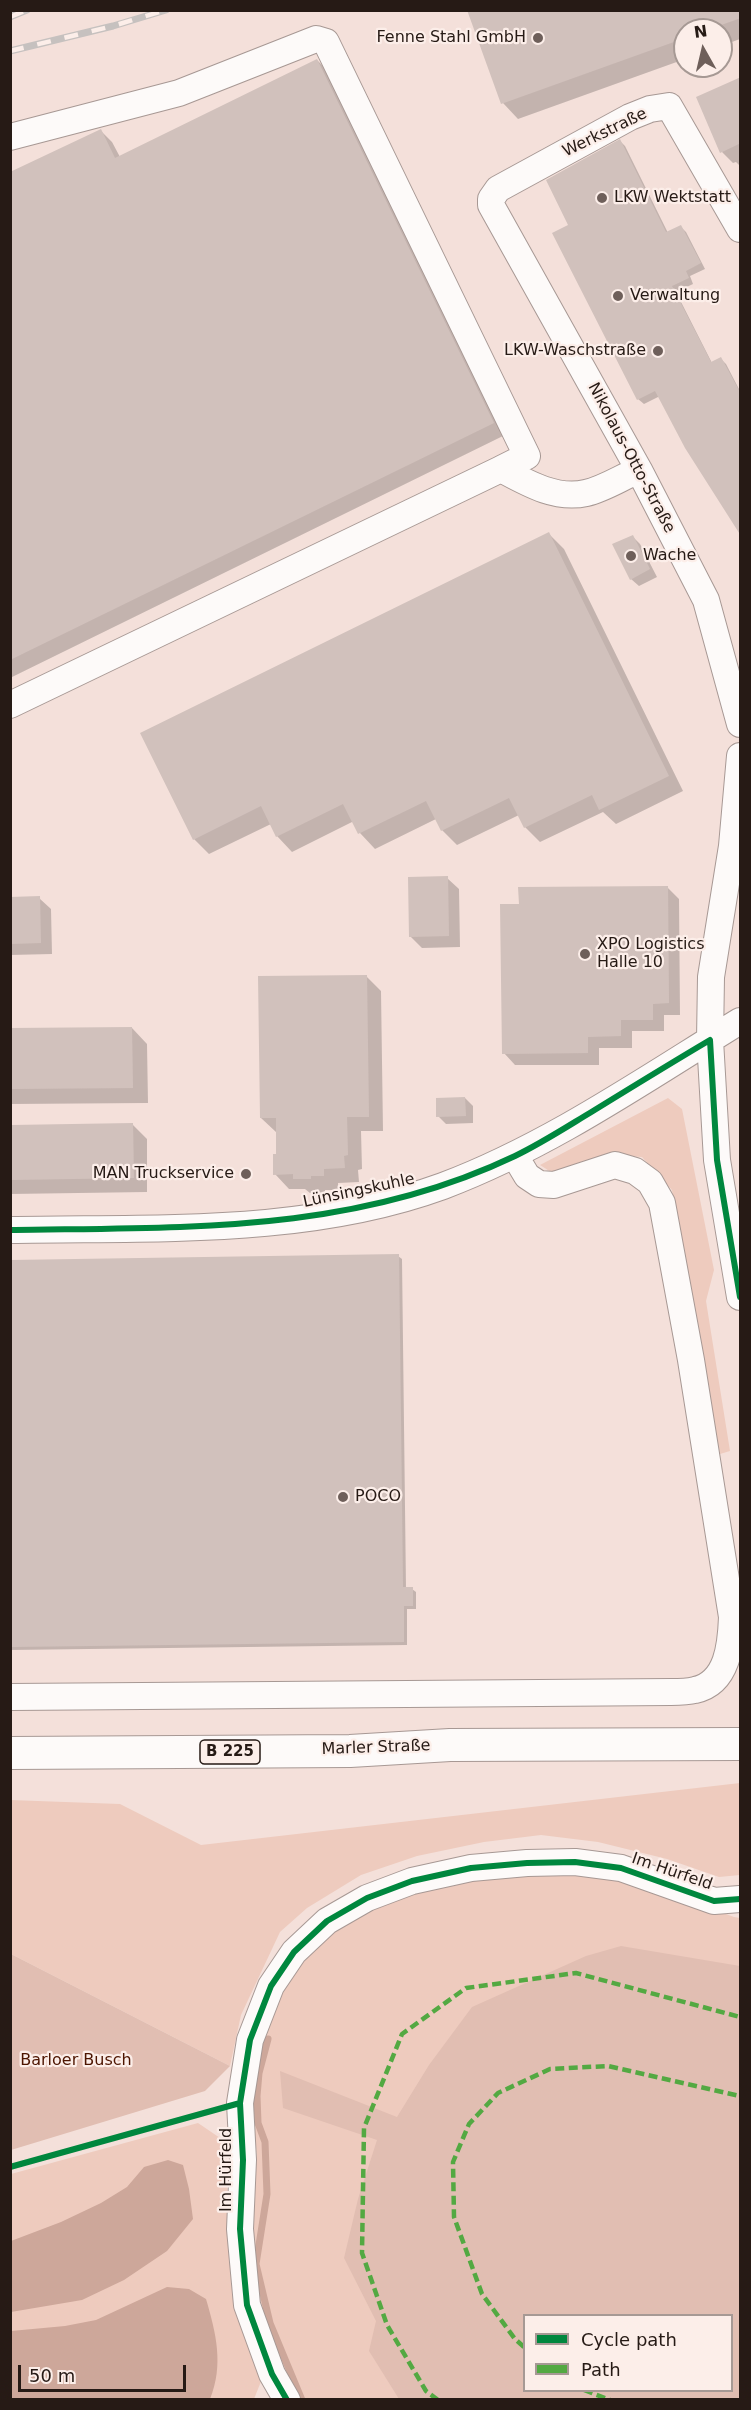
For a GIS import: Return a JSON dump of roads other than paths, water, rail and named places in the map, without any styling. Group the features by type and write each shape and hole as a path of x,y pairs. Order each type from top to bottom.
{"main road":[{"name":"Marler Straße","path":"10,1753 350,1751 450,1745 741,1744"}],"street":[{"path":"10,136 179,93 316,39 326,42 527,456 10,705"},
{"name":"Werkstraße","path":"491,205 491,199 498,189 630,117 669,106 741,229"},
{"name":"Nikolaus-Otto-Straße","path":"491,205 639,470 706,600 741,724"},
{"path":"501,469 542,489 564,496 587,493 639,470"},
{"path":"740,768 732,846 711,977 710,1040 717,1160 741,1297"},
{"name":"Lünsingskuhle","path":"10,1230 216,1226 276,1221 394,1201 442,1186 515,1156 741,1021"},
{"path":"10,1697 671,1692 697,1690 713,1682 725,1664 731,1644 732,1617 691,1360 662,1203 650,1182 635,1171 615,1165 554,1185 539,1184 527,1176 515,1156"},
{"name":"Im Hürfeld","path":"287,2400 273,2374 247,2305 240,2229 243,2160 240,2103 250,2040 272,1986 294,1952 327,1921 367,1898 412,1881 471,1868 575,1862 621,1868 714,1901 741,1899"}],"waterway":[{"path":"268,2039 259,2073 257,2096 258,2123 265,2142 267,2194 256,2264 270,2323 302,2400"}],"railway":[{"path":"10,17 27,10"},
{"path":"10,51 113,26 166,10"}],"place":[{"name":"Fenne Stahl GmbH","path":"538,38"},
{"name":"LKW Wektstatt","path":"602,198"},
{"name":"Verwaltung","path":"618,296"},
{"name":"LKW-Waschstraße","path":"658,351"},
{"name":"Wache","path":"631,556"},
{"name":"XPO Logistics Halle 10","path":"585,954"},
{"name":"MAN Truckservice","path":"246,1174"},
{"name":"POCO","path":"343,1497"}],"park label":[{"name":"Barloer Busch","path":"76,2061"}]}
